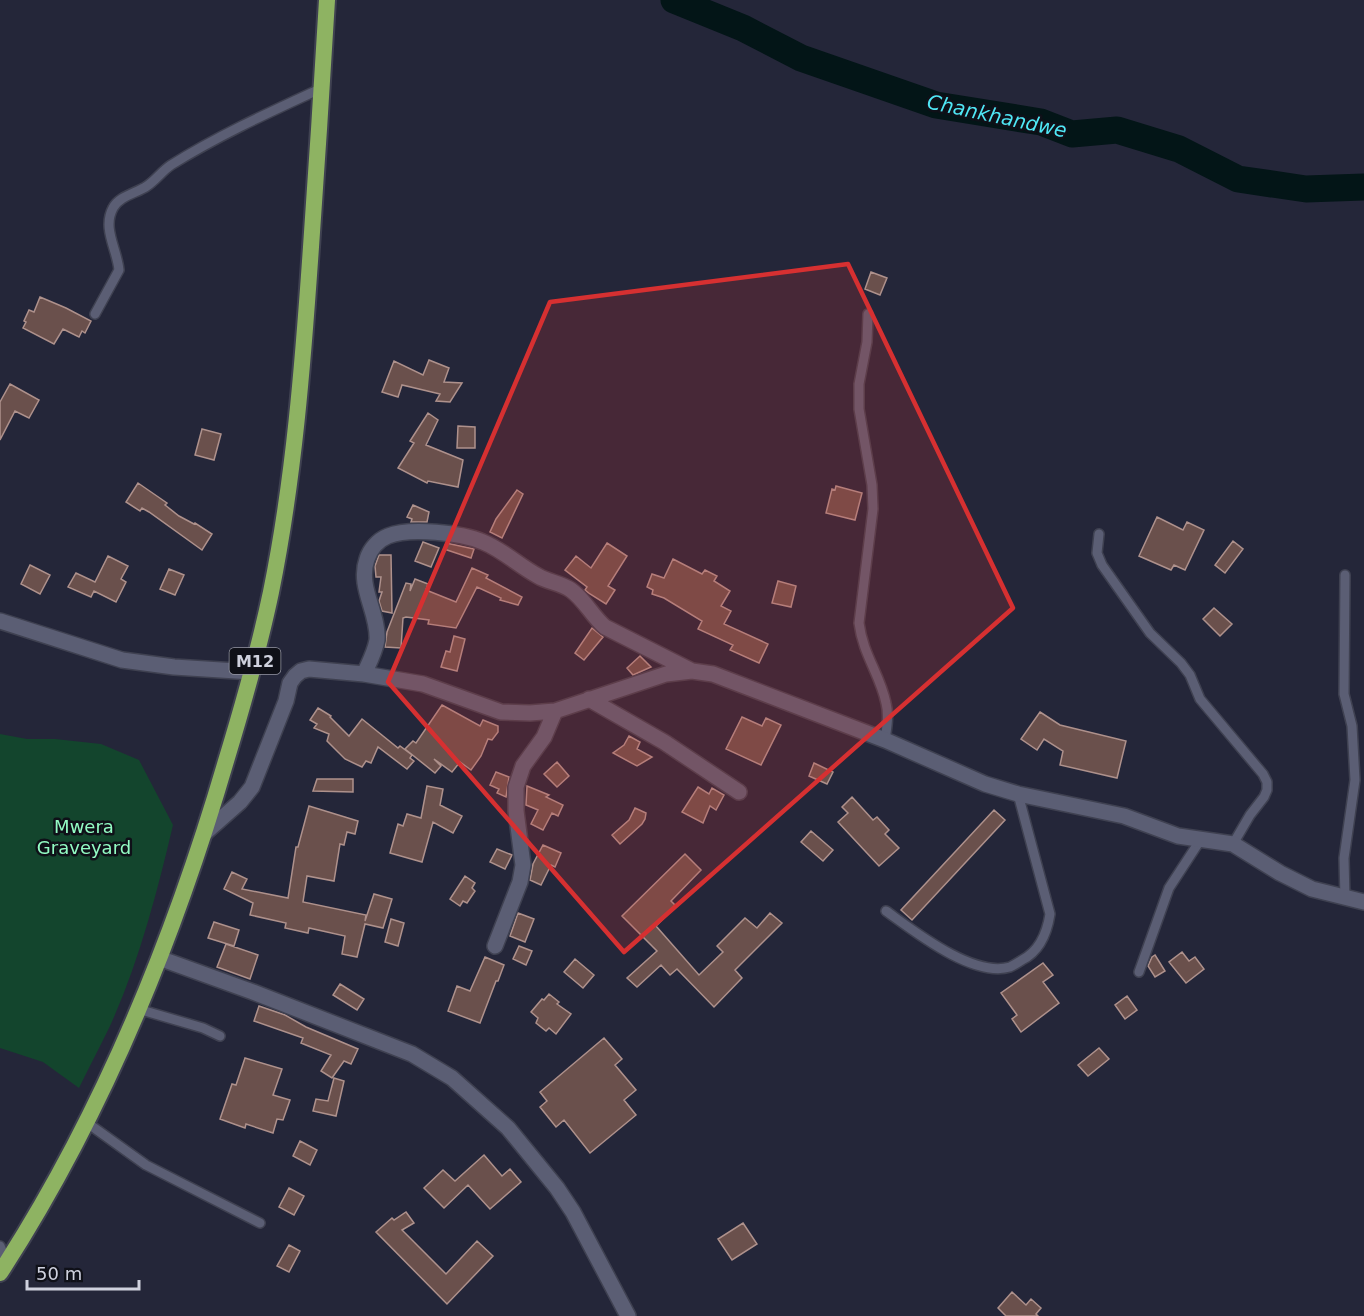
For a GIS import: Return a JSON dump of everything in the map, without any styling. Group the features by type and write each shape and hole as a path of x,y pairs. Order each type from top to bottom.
{"highway":[{"name":"M12","path":"3,1268 86,1122 138,1009 205,833 252,672 271,592 299,401 327,0"}],"street":[{"path":"364,674 377,641 366,587 366,562 370,551 378,542 387,536 399,533 449,533 485,542 536,575 571,590 596,619 617,635 692,671"},
{"path":"0,621 122,660 174,667 252,672"},
{"path":"205,833 240,802 252,787 295,676 301,671 309,669 364,674 423,684 501,712 530,713 555,711 666,675 692,671 713,674 885,740 966,777 1018,794 1124,816 1178,836 1233,844 1280,873 1312,889 1364,902"},
{"path":"589,699 664,742 740,792"},
{"path":"495,946 520,882 523,865 516,811 516,787 523,766 544,737 555,711"},
{"path":"159,958 412,1054 452,1078 508,1128 552,1181 573,1212 628,1316"}],"lane":[{"path":"95,314 119,270 108,223 113,207 118,201 140,191 170,166 236,127 322,88"},
{"path":"868,314 867,342 859,384 859,409 872,485 873,509 859,623 861,640 880,682 886,702 888,719 885,740"},
{"path":"1099,534 1097,553 1102,566 1150,633 1182,663 1200,699 1263,774 1267,782 1264,797 1233,844"},
{"path":"1345,899 1344,858 1355,780 1352,726 1344,694 1346,575"},
{"path":"886,911 937,948 989,968 1010,967 1027,957 1040,945 1048,929 1050,914 1018,794"},
{"path":"1139,972 1164,900 1201,839"},
{"path":"138,1009 203,1028 220,1036"},
{"path":"86,1122 146,1165 260,1223"},
{"path":"0,1246 3,1268"}],"highlighted area":[{"path":"848,264 1013,608 624,952 388,682 550,302"}],"green space":[{"name":"Mwera Graveyard","path":"0,734 27,739 55,739 101,744 139,760 173,825 154,902 130,977 110,1026 79,1088 43,1062 0,1048"}],"building":[{"path":"871,272 887,278 880,295 865,289"},
{"path":"40,297 91,321 85,333 82,331 79,337 63,329 54,344 23,328 29,310 34,312"},
{"path":"429,360 449,368 444,382 462,383 450,402 436,401 440,394 402,385 398,397 382,392 394,361 423,375"},
{"path":"10,384 39,400 29,418 15,411 0,440 0,402"},
{"path":"428,413 438,420 426,445 463,460 458,487 428,481 427,483 398,468 414,443 410,441"},
{"path":"458,426 475,427 475,448 457,448"},
{"path":"202,429 221,434 214,460 195,455"},
{"path":"138,483 167,503 165,505 179,516 212,534 202,550 149,512 142,508 140,511 126,502"},
{"path":"836,486 862,493 855,520 826,513 832,489 835,490"},
{"path":"517,490 523,494 502,538 490,532 496,519"},
{"path":"413,505 429,512 427,522 411,522 412,519 407,517"},
{"path":"1157,517 1183,530 1187,522 1204,530 1185,570 1174,565 1171,570 1139,556"},
{"path":"1233,541 1243,549 1225,573 1215,565"},
{"path":"423,542 439,548 431,567 415,561"},
{"path":"446,543 474,549 471,558 444,549"},
{"path":"607,543 627,556 608,586 615,590 606,604 585,590 587,587 565,570 576,556 591,568"},
{"path":"379,555 391,555 392,613 382,611 379,601 382,592 379,592 381,577 376,577 375,566"},
{"path":"108,556 128,566 121,579 126,582 116,602 94,591 91,597 68,587 76,573 95,582"},
{"path":"673,559 702,574 705,570 717,576 714,581 730,591 721,606 731,611 724,624 768,644 759,663 730,650 733,645 698,629 702,621 664,598 652,594 653,590 647,587 652,574 664,578"},
{"path":"30,565 50,575 40,594 21,584"},
{"path":"472,568 488,575 486,578 522,597 518,605 500,600 501,598 477,587 456,628 428,624 429,620 406,617 403,618 401,648 385,647 387,632 406,583 411,584 410,591 415,579 428,584 426,590 456,602"},
{"path":"169,569 184,575 175,595 160,589"},
{"path":"778,581 796,586 791,607 772,603"},
{"path":"1214,608 1232,624 1220,636 1203,619"},
{"path":"592,628 603,637 584,660 575,653"},
{"path":"454,636 465,639 457,671 441,667 446,651 450,652"},
{"path":"640,656 651,667 633,675 627,668"},
{"path":"442,705 480,726 483,720 498,726 498,732 492,740 488,739 481,756 471,770 460,762 452,772 434,759 441,766 435,773 405,749 413,741 416,743"},
{"path":"318,708 331,716 349,736 362,719 398,748 400,746 412,755 410,758 414,761 407,769 378,747 371,763 366,761 362,767 345,759 327,741 329,734 314,728 317,724 310,720"},
{"path":"1040,712 1060,725 1126,741 1117,778 1060,765 1063,751 1044,739 1037,750 1021,739"},
{"path":"742,717 762,726 766,718 781,725 761,765 726,749"},
{"path":"629,736 640,742 637,749 652,757 637,766 613,753 624,745"},
{"path":"557,762 569,776 557,787 544,774"},
{"path":"814,763 833,772 827,784 809,776"},
{"path":"496,772 509,777 506,797 497,793 499,789 490,785"},
{"path":"317,779 353,779 353,792 313,791"},
{"path":"427,786 443,789 440,805 462,816 453,833 433,822 422,862 390,853 398,824 403,826 407,814 421,818"},
{"path":"527,786 549,795 546,797 563,805 558,816 552,813 543,830 531,824 538,810 526,805"},
{"path":"698,787 709,794 712,788 724,795 716,810 710,806 703,823 682,812"},
{"path":"852,797 873,820 877,817 889,830 885,834 899,848 879,866 838,822 848,813 842,807"},
{"path":"309,806 358,821 355,834 347,832 344,845 340,844 334,881 307,876 303,902 366,915 365,921 374,894 392,899 383,928 365,924 357,957 342,954 345,936 309,928 308,933 285,928 286,923 250,915 253,903 224,889 232,872 247,879 242,889 288,898 296,847 298,847"},
{"path":"635,808 646,813 645,819 620,844 612,835 629,820"},
{"path":"994,810 1005,820 912,920 901,910"},
{"path":"811,831 833,850 823,861 801,842"},
{"path":"543,845 561,853 555,867 551,865 541,885 530,880 533,864"},
{"path":"497,849 512,855 505,869 490,862"},
{"path":"685,854 701,870 671,901 676,906 656,926 699,975 723,952 717,946 745,918 757,928 770,913 782,923 735,970 742,978 714,1007 677,969 670,975 661,965 637,987 627,978 657,951 622,916"},
{"path":"465,876 475,883 472,888 475,891 467,903 463,901 460,906 450,899"},
{"path":"518,913 534,919 525,942 510,936"},
{"path":"391,919 404,923 398,946 385,942"},
{"path":"214,922 239,930 234,946 208,938"},
{"path":"226,944 258,955 250,979 217,967"},
{"path":"519,946 532,951 526,965 513,959"},
{"path":"1182,952 1189,961 1195,957 1204,969 1186,983 1169,962"},
{"path":"1155,955 1165,971 1155,977 1148,966"},
{"path":"485,957 504,965 480,1023 448,1011 457,986 470,991"},
{"path":"575,959 594,975 583,988 564,972"},
{"path":"1043,963 1053,975 1043,982 1059,1003 1021,1032 1012,1019 1017,1015 1001,993"},
{"path":"340,984 364,999 357,1010 333,995"},
{"path":"549,994 559,1002 557,1004 571,1014 556,1034 549,1028 546,1031 536,1023 538,1018 531,1012"},
{"path":"1127,996 1137,1010 1125,1019 1115,1005"},
{"path":"259,1006 285,1015 306,1027 358,1049 351,1064 344,1061 332,1078 321,1071 331,1055 301,1043 303,1038 254,1021"},
{"path":"604,1038 622,1059 615,1065 636,1090 624,1100 636,1115 590,1153 564,1120 556,1127 540,1107 547,1101 540,1092"},
{"path":"1099,1048 1109,1059 1088,1076 1078,1065"},
{"path":"245,1058 282,1069 273,1095 290,1100 283,1120 277,1119 273,1133 246,1124 245,1128 220,1119 232,1084 236,1085"},
{"path":"334,1078 344,1081 336,1116 313,1111 316,1099 328,1101"},
{"path":"300,1141 317,1150 310,1165 293,1156"},
{"path":"484,1155 502,1176 510,1169 521,1182 490,1209 468,1185 444,1208 424,1188 443,1170 455,1181"},
{"path":"289,1188 304,1196 294,1215 279,1207"},
{"path":"406,1212 414,1223 402,1230 446,1274 477,1241 493,1256 447,1304 376,1232 392,1218 394,1220"},
{"path":"743,1223 757,1244 732,1260 718,1239"},
{"path":"289,1245 300,1251 289,1272 277,1266"},
{"path":"1012,1292 1026,1305 1031,1299 1041,1308 1036,1314 1038,1316 1006,1316 998,1308"}],"waterway":[{"name":"Chankhandwe","path":"674,0 743,28 801,58 936,105 1041,122 1072,134 1117,130 1179,149 1238,179 1306,189 1364,187"}]}
